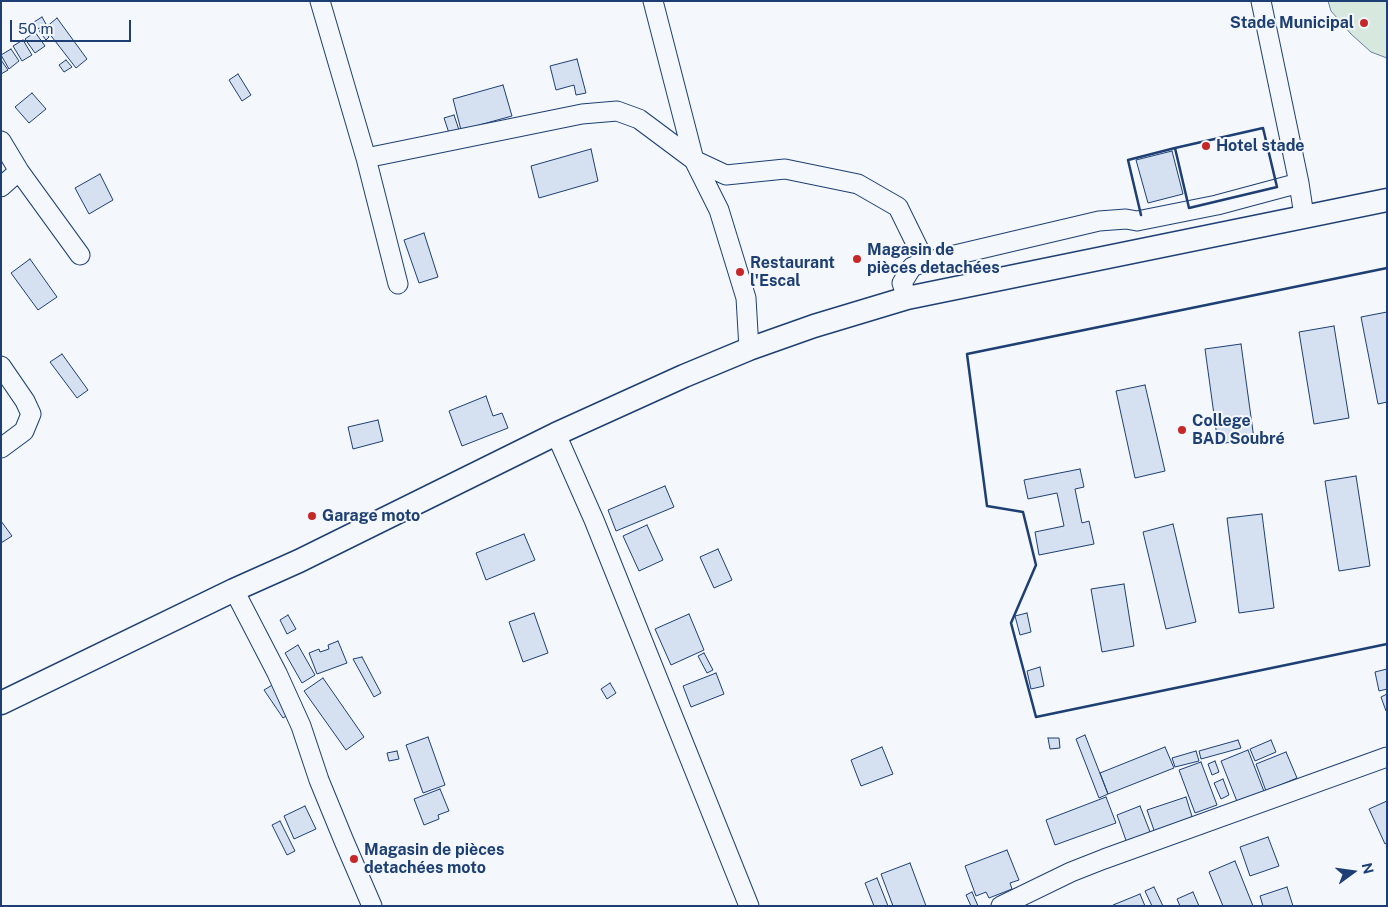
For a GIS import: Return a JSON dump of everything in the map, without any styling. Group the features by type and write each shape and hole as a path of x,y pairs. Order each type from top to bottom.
{"main road":[{"path":"1,703 234,590 299,561 556,434 749,349 814,326 907,298 1387,200"}],"street":[{"path":"320,1 366,158 398,284"},
{"path":"653,1 694,160 719,210 746,298 749,349"},
{"path":"1261,1 1299,183 1304,216"},
{"path":"366,158 582,114 617,111 639,119 694,160 726,175 785,169 858,184 898,208 925,262"},
{"path":"1,142 18,170 80,255"},
{"path":"1,187 18,170"},
{"path":"907,298 902,283 912,267 925,262 1099,221 1126,219 1136,221 1188,211 1299,183"},
{"path":"1,366 25,401 31,414 24,431 1,448"},
{"path":"556,434 590,512 750,906"},
{"path":"234,590 277,673 301,726 323,789 372,906"},
{"path":"1001,906 1071,872 1104,859 1387,757"}],"shaded area":[{"name":"Stade Municipal","path":"1328,1 1387,1 1387,58 1371,52 1351,34 1331,11"}],"building":[{"path":"42,17 46,24 38,29 34,22"},
{"path":"57,18 87,59 76,68 45,28"},
{"path":"43,28 49,37 46,40 39,31"},
{"path":"35,32 45,46 35,53 25,39"},
{"path":"23,40 32,55 22,61 13,46"},
{"path":"11,49 19,61 9,69 1,55"},
{"path":"577,59 586,93 576,95 574,85 556,90 550,66"},
{"path":"1,60 8,70 1,74"},
{"path":"66,60 72,67 64,72 59,65"},
{"path":"238,74 251,95 242,101 229,80"},
{"path":"503,85 512,116 461,130 453,99"},
{"path":"32,93 46,109 29,123 15,107"},
{"path":"454,115 460,133 450,136 444,118"},
{"path":"591,149 598,181 539,198 531,166"},
{"path":"1172,151 1183,194 1148,203 1136,160"},
{"path":"100,174 113,200 89,214 75,188"},
{"path":"424,233 438,277 419,283 404,240"},
{"path":"30,259 57,297 38,310 11,273"},
{"path":"1387,312 1387,402 1378,404 1361,317"},
{"path":"1334,326 1349,418 1314,424 1299,332"},
{"path":"1241,344 1254,439 1218,444 1205,349"},
{"path":"62,354 88,390 77,398 50,362"},
{"path":"1145,385 1165,471 1135,478 1116,391"},
{"path":"486,396 493,416 502,413 508,428 462,446 449,411"},
{"path":"378,420 383,441 353,449 348,427"},
{"path":"1080,469 1084,487 1075,489 1082,523 1089,521 1094,544 1039,555 1035,532 1064,526 1057,493 1028,499 1024,480"},
{"path":"1356,476 1370,566 1339,571 1325,481"},
{"path":"665,486 674,507 616,531 608,510"},
{"path":"1262,514 1274,608 1239,613 1227,518"},
{"path":"1,521 12,536 1,543"},
{"path":"1173,524 1196,622 1166,629 1143,532"},
{"path":"647,525 663,560 639,571 623,536"},
{"path":"524,534 535,560 486,580 476,553"},
{"path":"718,549 732,580 714,588 700,557"},
{"path":"1124,584 1134,646 1102,652 1091,589"},
{"path":"534,613 548,653 523,662 509,622"},
{"path":"1027,613 1031,632 1020,635 1015,616"},
{"path":"689,614 704,650 671,665 655,629"},
{"path":"288,615 296,629 287,634 280,620"},
{"path":"338,641 347,663 317,674 309,653 319,649 320,652 329,649 328,645"},
{"path":"298,645 315,675 302,683 285,653"},
{"path":"704,653 713,670 707,673 698,656"},
{"path":"362,657 381,693 374,697 353,659"},
{"path":"1040,667 1044,686 1031,689 1027,671"},
{"path":"1387,669 1387,689 1379,691 1375,672"},
{"path":"716,673 724,694 691,707 683,686"},
{"path":"323,678 364,737 346,750 304,691"},
{"path":"610,683 616,693 607,699 601,689"},
{"path":"274,684 292,712 283,718 264,690"},
{"path":"1387,694 1387,710 1386,711 1381,697"},
{"path":"1085,735 1108,794 1099,798 1076,739"},
{"path":"428,737 445,785 423,793 406,745"},
{"path":"1048,738 1059,738 1060,748 1050,749"},
{"path":"1238,740 1241,748 1201,759 1199,751"},
{"path":"1271,740 1276,752 1255,761 1250,749"},
{"path":"882,747 893,774 861,786 851,760"},
{"path":"1165,747 1174,768 1108,794 1100,773"},
{"path":"1248,750 1265,794 1238,804 1221,761"},
{"path":"397,751 399,759 389,761 387,753"},
{"path":"1196,751 1199,761 1175,767 1172,758"},
{"path":"1286,752 1297,778 1266,791 1256,764"},
{"path":"1215,761 1219,772 1212,775 1208,764"},
{"path":"1201,762 1217,805 1195,813 1179,770"},
{"path":"1223,779 1229,795 1221,799 1214,783"},
{"path":"440,789 449,811 438,815 439,819 424,825 414,799"},
{"path":"1106,797 1116,823 1055,845 1046,820"},
{"path":"1186,797 1194,823 1156,836 1147,810"},
{"path":"1387,801 1387,843 1385,844 1369,809"},
{"path":"305,806 316,829 294,839 284,816"},
{"path":"1140,806 1152,837 1128,846 1117,815"},
{"path":"280,821 295,851 287,855 272,825"},
{"path":"1268,837 1279,866 1250,876 1240,847"},
{"path":"1007,850 1019,880 1010,883 1012,889 989,898 986,892 976,896 965,866"},
{"path":"1235,861 1253,906 1223,906 1209,872"},
{"path":"910,863 926,906 893,906 881,874"},
{"path":"877,878 888,906 874,906 865,883"},
{"path":"1154,887 1163,906 1152,906 1145,891"},
{"path":"1287,887 1293,906 1263,906 1260,896"},
{"path":"972,892 978,906 971,906 966,895"},
{"path":"1193,892 1199,906 1180,906 1177,899"},
{"path":"1140,894 1145,906 1113,905"}],"wall":[{"path":"1263,128 1277,187 1189,208 1175,148 1263,128"},
{"path":"1141,215 1128,160 1175,148"},
{"path":"1387,268 967,354 987,506 1023,512 1036,565 1011,623 1036,717 1387,644"}],"place":[{"name":"Stade Municipal","path":"1364,23"},
{"name":"Hotel stade","path":"1206,146"},
{"name":"Magasin de pièces detachées","path":"857,259"},
{"name":"Restaurant l'Escal","path":"740,272"},
{"name":"College BAD Soubré","path":"1182,430"},
{"name":"Garage moto","path":"312,516"},
{"name":"Magasin de pièces detachées moto","path":"354,859"}]}
